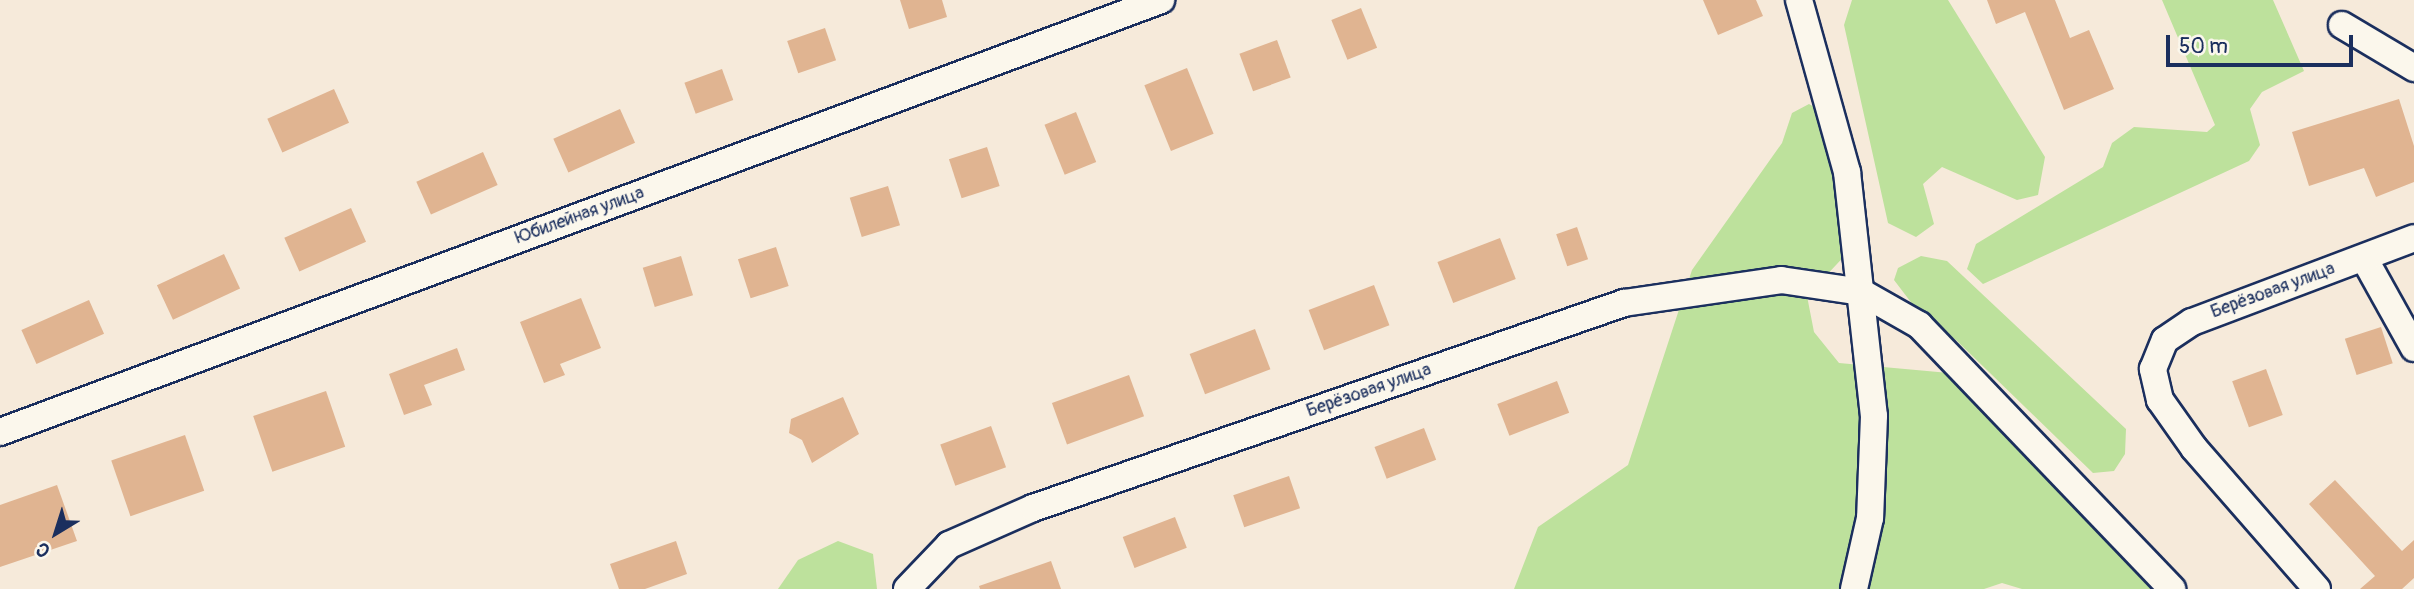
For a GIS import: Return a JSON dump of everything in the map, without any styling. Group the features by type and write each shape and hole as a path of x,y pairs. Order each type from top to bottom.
{"street":[{"name":"Юбилейная улица","path":"0,432 1161,0"},
{"path":"1799,0 1847,172 1874,416 1870,518 1854,589"},
{"path":"2342,25 2414,68"},
{"name":"Берёзовая улица","path":"2317,589 2194,448 2160,400 2153,369 2165,340 2192,322 2414,238"},
{"path":"2364,258 2414,348"},
{"name":"Берёзовая улица","path":"914,585 950,545 1033,508 1624,303 1781,280 1861,292"},
{"path":"1861,292 1919,325 2172,589"}],"green space":[{"path":"1852,0 1948,0 2045,157 2038,195 2017,200 1942,167 1923,184 1934,224 1916,237 1888,223 1844,25"},
{"path":"2162,0 2273,0 2304,71 2262,92 2250,109 2260,145 2249,161 1983,284 1967,269 1976,244 2103,167 2112,143 2134,127 2207,132 2215,125"},
{"path":"1809,104 1826,114 1851,249 1807,296 1814,332 1839,363 1949,373 2159,589 2022,589 2002,583 1984,589 1514,589 1538,527 1628,465 1692,270 1782,143 1792,113"},
{"path":"1921,256 1947,261 2126,429 2125,454 2114,471 2093,473 1956,340 1923,318 1894,280 1898,268"},
{"path":"838,541 873,554 877,589 778,589 798,560"}],"building":[{"path":"900,0 942,0 947,17 909,29"},
{"path":"1703,0 1756,0 1763,16 1718,35"},
{"path":"1987,0 2055,0 2070,38 2089,30 2114,89 2064,110 2025,12 1996,24"},
{"path":"1361,8 1377,48 1347,60 1331,20"},
{"path":"825,28 836,60 798,73 787,41"},
{"path":"1277,40 1291,78 1253,91 1239,54"},
{"path":"1187,68 1214,134 1171,151 1144,85"},
{"path":"722,69 733,100 696,114 684,83"},
{"path":"334,89 349,123 282,152 267,119"},
{"path":"2399,99 2414,146 2414,182 2376,197 2364,168 2309,186 2292,132"},
{"path":"620,109 635,143 568,172 553,139"},
{"path":"1076,112 1096,162 1065,175 1044,125"},
{"path":"987,147 1000,186 962,198 949,159"},
{"path":"483,152 498,185 431,215 416,182"},
{"path":"888,186 900,225 862,237 850,198"},
{"path":"351,208 366,242 299,271 284,238"},
{"path":"1577,227 1588,259 1567,266 1556,234"},
{"path":"1500,238 1516,279 1453,303 1437,262"},
{"path":"776,247 789,286 751,298 738,259"},
{"path":"224,254 240,288 173,320 157,285"},
{"path":"681,256 693,295 655,307 643,268"},
{"path":"1374,285 1389,325 1324,350 1309,310"},
{"path":"581,298 601,348 560,364 565,375 544,383 520,322"},
{"path":"89,300 104,334 36,364 21,330"},
{"path":"2381,327 2393,363 2357,375 2345,339"},
{"path":"1255,329 1270,369 1205,394 1190,354"},
{"path":"457,348 465,370 424,385 432,405 404,415 389,374"},
{"path":"2266,369 2283,415 2249,427 2232,381"},
{"path":"1129,375 1144,416 1067,444 1052,403"},
{"path":"1557,381 1569,413 1509,436 1497,404"},
{"path":"326,391 345,447 272,472 253,416"},
{"path":"843,397 859,434 812,463 802,440 789,433 791,419"},
{"path":"991,426 1006,467 955,486 940,444"},
{"path":"1424,428 1436,460 1387,479 1375,447"},
{"path":"185,435 204,491 130,516 111,460"},
{"path":"1289,476 1300,508 1244,527 1233,495"},
{"path":"2335,480 2402,551 2414,540 2414,578 2402,589 2360,589 2375,576 2309,504"},
{"path":"57,485 77,541 0,567 0,505"},
{"path":"1175,517 1187,548 1135,568 1123,537"},
{"path":"676,541 687,574 645,589 619,589 610,564"},
{"path":"1051,561 1061,589 980,589 979,586"}]}
